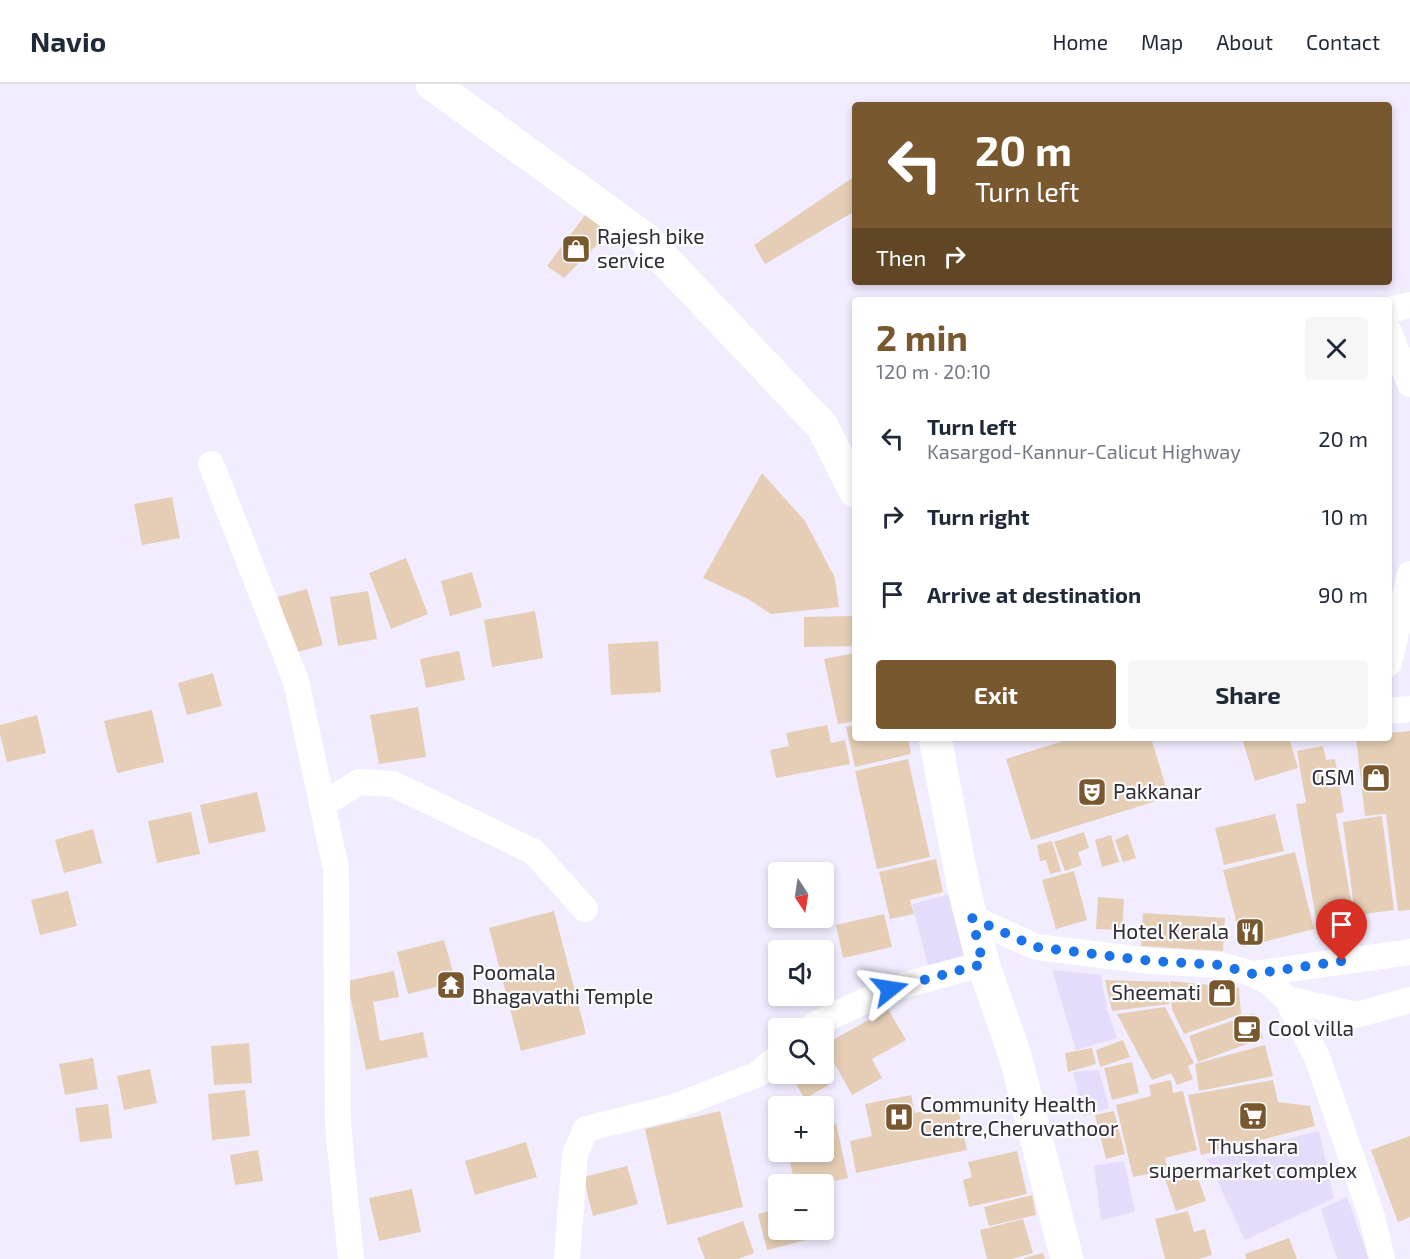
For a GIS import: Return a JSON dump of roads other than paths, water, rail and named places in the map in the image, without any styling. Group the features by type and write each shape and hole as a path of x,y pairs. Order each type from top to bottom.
{"main road":[{"path":"432,84 643,237 822,426 852,484"},
{"path":"936,741 983,964 1016,1055 1068,1259"}],"street":[{"path":"1392,309 1410,304"},
{"path":"1392,339 1410,384"},
{"path":"211,464 296,681 336,869 338,1124 351,1259"},
{"path":"1392,650 1410,574"},
{"path":"1392,711 1410,709"},
{"path":"322,805 359,782 393,783 534,852 585,909"},
{"path":"972,918 1036,947 1151,961 1220,965 1253,974 1269,982 1287,999 1317,1057 1372,1217 1382,1259"},
{"path":"1253,974 1410,952"},
{"path":"829,1018 890,989 983,964"},
{"path":"1287,999 1356,1015 1410,1000"},
{"path":"567,1259 575,1154 586,1129 674,1107 758,1074 768,1065"}],"place":[{"name":"Rajesh bike service","path":"576,249"},
{"name":"GSM","path":"1376,778"},
{"name":"Pakkanar","path":"1092,792"},
{"name":"Hotel Kerala","path":"1250,932"},
{"name":"Poomala Bhagavathi Temple","path":"451,985"},
{"name":"Sheemati","path":"1222,993"},
{"name":"Cool villa","path":"1247,1029"},
{"name":"Thushara supermarket complex","path":"1253,1116"},
{"name":"Community Health Centre,Cheruvathoor","path":"899,1117"}]}
